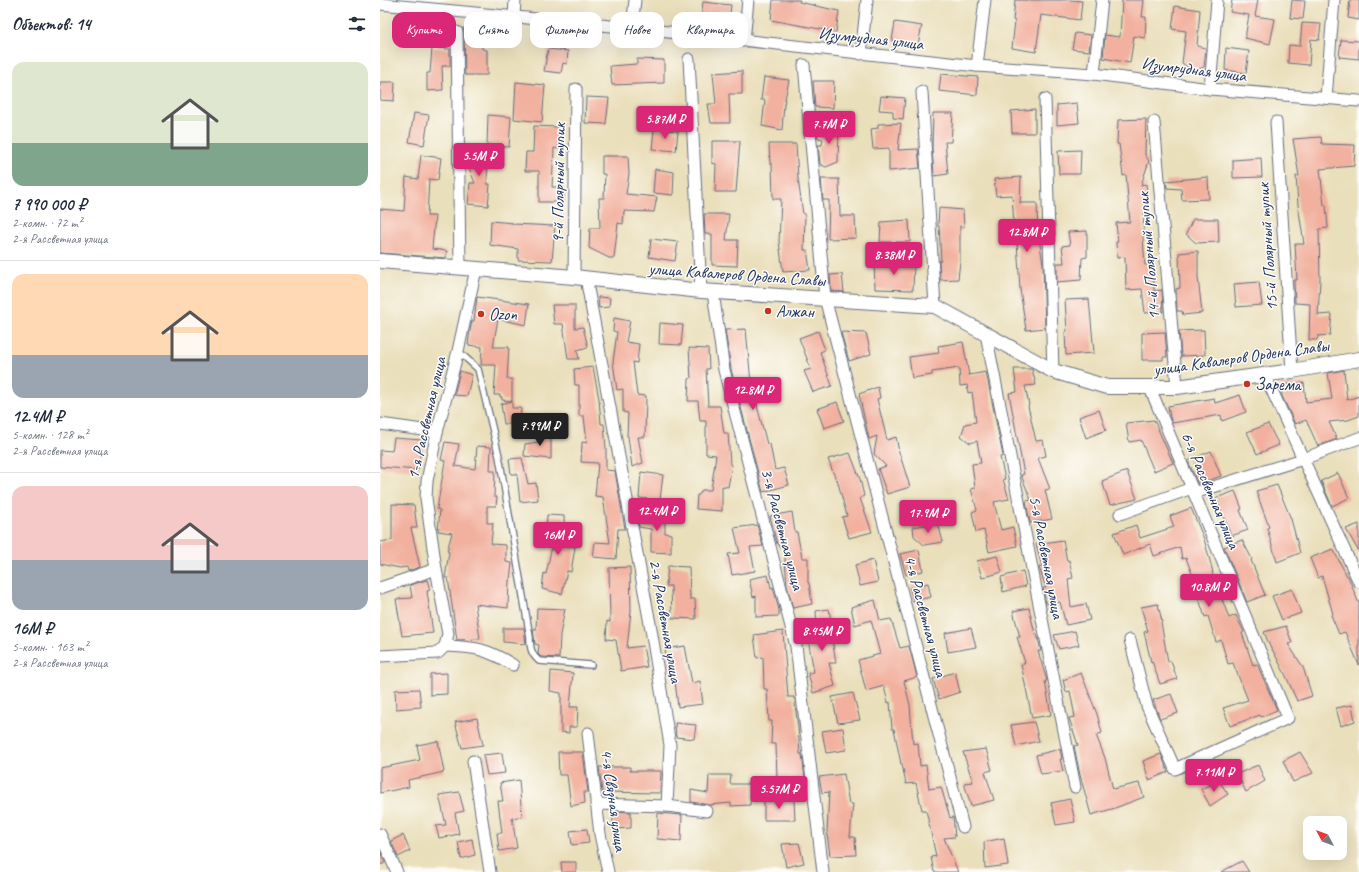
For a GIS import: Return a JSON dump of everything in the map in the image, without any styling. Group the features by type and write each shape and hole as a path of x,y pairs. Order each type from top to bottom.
{"street":[{"path":"514,12 515,0"},
{"path":"634,12 635,0"},
{"path":"747,12 748,0"},
{"path":"861,54 866,0"},
{"path":"977,66 984,0"},
{"path":"1094,74 1102,0"},
{"path":"1210,90 1217,0"},
{"path":"1326,98 1334,0"},
{"name":"Изумрудная улица","path":"380,4 395,3 472,12"},
{"name":"Изумрудная улица","path":"522,18 610,26"},
{"path":"457,32 460,268"},
{"name":"Изумрудная улица","path":"748,41 977,66 1094,74 1210,90 1359,101"},
{"name":"3-я Рассветная улица","path":"689,59 707,291 724,370 796,646 823,872"},
{"name":"4-я Рассветная улица","path":"804,65 825,298 963,827"},
{"name":"9-й Полярный тупик","path":"576,89 580,278"},
{"path":"922,92 935,306"},
{"path":"1045,99 1053,371"},
{"name":"14-й Полярный тупик","path":"1154,122 1177,387"},
{"name":"15-й Полярный тупик","path":"1276,122 1292,371"},
{"name":"улица Кавалеров Ордена Славы","path":"380,261 580,278 707,291 935,306 1053,371 1107,387 1177,387 1292,371 1359,359"},
{"name":"1-я Рассветная улица","path":"445,646 448,634 436,569 426,498 427,481 437,432 458,352 476,270"},
{"name":"2-я Рассветная улица","path":"580,278 649,622 670,745 667,806"},
{"name":"5-я Рассветная улица","path":"986,334 1075,787"},
{"path":"1265,374 1359,582"},
{"name":"6-я Рассветная улица","path":"1130,640 1147,706 1174,769 1288,718 1150,388"},
{"path":"380,424 437,432"},
{"path":"1120,514 1303,459 1359,438"},
{"path":"380,588 436,569"},
{"path":"380,656 438,653 445,646 471,647 484,650 513,665"},
{"name":"4-я Связная улица","path":"588,733 600,834 608,872"},
{"path":"473,761 490,872"},
{"path":"596,804 667,806 708,811"},
{"path":"380,834 397,872"}],"lane":[{"path":"458,352 478,369 499,456 530,638 530,648 539,661 591,665"}],"building":[{"path":"773,0 800,0 799,2 839,11 836,32 771,20"},
{"path":"1015,0 1082,1 1080,20 1041,15 1036,52 1012,48 1015,21 1013,20"},
{"path":"1122,0 1144,0 1142,17 1146,17 1145,38 1134,36 1130,63 1103,58 1105,35 1120,37"},
{"path":"1232,0 1258,0 1255,16 1275,19 1270,44 1245,38 1249,15 1230,12"},
{"path":"1292,0 1305,1 1303,19 1290,18"},
{"path":"1350,0 1359,0 1359,20 1348,18"},
{"path":"703,2 731,5 730,12 702,12"},
{"path":"1175,6 1200,10 1197,46 1206,48 1204,67 1193,71 1182,63 1186,31 1172,29"},
{"path":"895,22 922,26 918,44 892,41"},
{"path":"1302,23 1321,24 1319,40 1311,39 1309,65 1288,63 1289,45 1300,46"},
{"path":"1075,33 1091,35 1089,51 1072,49"},
{"path":"1341,40 1359,41 1359,59 1339,57"},
{"path":"432,48 450,49 450,66 442,66 443,90 427,91 427,73 430,73"},
{"path":"464,48 482,48 487,50 487,75 465,75"},
{"path":"1226,48 1249,51 1246,73 1225,70"},
{"path":"548,49 568,51 567,64 563,63 561,73 544,71"},
{"path":"637,59 664,60 664,83 612,85 610,66 637,64"},
{"path":"742,71 742,94 729,94 730,123 711,123 708,104 716,104 713,73"},
{"path":"941,74 978,77 977,95 939,91"},
{"path":"764,77 789,80 784,104 782,130 762,126 765,100 761,100"},
{"path":"813,81 834,81 833,108 815,107"},
{"path":"380,82 395,82 394,101 380,100"},
{"path":"516,82 545,85 542,122 514,119"},
{"path":"881,96 905,98 903,119 893,118 893,111 879,110"},
{"path":"586,97 609,98 606,124 585,123"},
{"path":"1077,103 1079,123 1057,125 1057,105"},
{"path":"1035,109 1035,133 1012,133 1011,111"},
{"path":"414,113 429,115 424,145 409,142"},
{"path":"933,113 953,113 951,142 945,142 948,174 934,176 932,148"},
{"path":"488,115 511,117 509,147 487,145"},
{"path":"1146,119 1145,155 1149,161 1141,185 1146,184 1149,211 1144,212 1143,237 1145,265 1153,264 1154,291 1162,290 1163,312 1145,313 1142,289 1126,290 1125,257 1117,258 1116,242 1118,242 1116,223 1130,222 1126,175 1123,176 1119,144 1117,144 1118,120"},
{"path":"901,123 898,150 918,149 920,168 889,171 889,148 873,149 871,129 878,128 878,124"},
{"path":"839,125 838,162 826,167 820,164 818,145 822,145 823,139 818,138 817,126"},
{"path":"534,126 558,127 559,149 554,148 552,187 564,187 564,202 539,202 539,171 525,171 526,152 533,152"},
{"path":"654,129 678,131 676,151 652,149"},
{"path":"1321,137 1322,144 1355,145 1354,166 1320,169 1328,228 1319,229 1320,280 1318,315 1332,314 1330,335 1318,336 1317,340 1309,340 1310,304 1295,303 1294,280 1297,280 1295,244 1304,244 1298,205 1296,176 1299,176 1293,139"},
{"path":"712,141 740,141 736,192 715,192 716,164 712,163"},
{"path":"769,144 796,144 798,179 803,214 805,214 804,250 807,250 810,270 783,272 779,241 781,199 773,199 772,164 770,164"},
{"path":"469,149 488,149 487,184 490,184 488,206 468,204 470,183 475,183 466,160"},
{"path":"1081,150 1080,174 1059,174 1058,151"},
{"path":"421,155 441,158 438,180 429,179 427,216 435,216 432,249 447,251 446,258 380,253 380,209 404,211 406,177 418,179"},
{"path":"602,156 628,156 629,174 626,194 657,197 654,212 624,211 623,224 618,223 614,258 609,258 589,248 590,228 600,228 599,198 604,198 605,174 602,174"},
{"path":"1261,158 1262,177 1233,178 1233,160"},
{"path":"655,169 674,172 673,195 653,193"},
{"path":"1021,177 1020,203 1037,203 1038,238 1043,264 1045,328 1026,330 1020,289 1016,226 1014,226 1012,195 996,196 994,179"},
{"path":"1208,177 1209,199 1182,200 1181,189 1167,188 1166,181"},
{"path":"821,179 839,179 840,216 855,216 856,238 828,239 829,200 823,200"},
{"path":"939,208 963,210 964,227 960,226 960,261 958,279 940,280 939,261 941,261 938,226"},
{"path":"704,214 729,214 726,240 738,240 737,266 712,265 712,234 705,234"},
{"path":"1193,219 1218,219 1219,242 1196,243 1186,234"},
{"path":"909,220 910,242 880,242 881,222"},
{"path":"491,221 513,224 555,226 552,261 518,260 518,249 490,245"},
{"path":"1087,231 1087,257 1082,258 1081,280 1057,282 1057,263 1064,263 1062,246 1070,245 1068,232"},
{"path":"651,239 678,242 675,261 649,257"},
{"path":"1198,251 1198,277 1202,313 1183,315 1182,311 1177,311 1176,289 1180,288 1179,253"},
{"path":"874,263 914,263 913,290 875,289"},
{"path":"842,274 844,292 831,291 830,275"},
{"path":"1259,282 1262,305 1236,307 1234,284"},
{"path":"477,297 529,304 526,325 498,319 493,347 509,347 507,379 512,379 512,401 502,400 500,395 494,395 496,365 481,365 482,347 468,345 472,321 474,321"},
{"path":"598,297 610,298 609,307 599,308"},
{"path":"1089,299 1094,353 1066,355 1065,332 1067,331 1065,300"},
{"path":"552,305 575,305 575,328 583,327 588,347 577,350 579,359 568,359 563,324 554,324"},
{"path":"614,318 630,321 626,342 639,344 637,363 633,362 637,395 646,396 645,437 638,437 643,463 632,467 627,436 628,413 623,412 623,389 617,390 613,362 617,332 613,331"},
{"path":"660,323 683,325 681,345 659,344"},
{"path":"746,329 751,383 758,382 759,398 755,398 767,444 770,444 775,470 784,468 789,485 763,492 731,369 725,330"},
{"path":"1204,330 1205,355 1181,356 1179,331"},
{"path":"818,331 825,350 820,352 832,386 813,392 804,371 811,369 799,338"},
{"path":"841,332 866,333 871,354 849,361"},
{"path":"1165,332 1167,357 1163,357 1163,360 1142,360 1142,333"},
{"path":"963,342 969,375 986,372 1003,456 1000,457 1005,479 1003,479 1009,499 994,502 1001,530 1013,527 1017,546 989,552 984,530 976,532 972,512 977,510 971,489 975,488 972,464 981,463 977,441 970,443 961,436 965,424 976,422 972,392 968,393 967,385 960,386 959,368 932,372 932,375 912,378 909,357 939,353 938,346"},
{"path":"689,348 708,349 709,369 706,369 708,406 720,406 724,433 728,433 730,464 732,465 728,487 722,486 722,511 696,509 697,495 699,495 702,490 711,490 716,455 706,454 706,421 700,421 698,401 688,401 689,379 691,378"},
{"path":"593,367 599,399 601,424 604,424 606,470 615,471 625,529 618,529 616,559 593,557 595,542 610,543 603,497 595,496 598,463 581,462 582,442 587,443 584,416 579,416 579,385 575,385 574,369"},
{"path":"1014,369 1032,369 1036,385 1025,386 1028,406 1036,441 1043,440 1046,456 1038,458 1050,489 1045,490 1052,519 1030,523 1026,501 1031,500 1021,475 1024,474 1009,393 1017,392"},
{"path":"1344,370 1347,400 1359,396 1359,416 1348,420 1329,422 1337,439 1318,446 1306,420 1295,424 1282,396 1281,385 1304,383 1306,402 1332,399 1328,373"},
{"path":"460,371 472,375 467,396 454,395"},
{"path":"878,387 880,398 877,399 887,440 896,437 910,487 887,494 878,469 886,466 874,454 877,436 869,439 859,394"},
{"path":"1240,395 1246,412 1222,421 1221,415 1172,423 1168,406 1214,398 1215,403"},
{"path":"512,401 512,408 521,408 520,424 504,424 501,404"},
{"path":"837,402 844,421 824,428 817,409"},
{"path":"1099,410 1106,430 1086,438 1079,417"},
{"path":"1154,420 1173,463 1154,471 1141,440 1129,442 1126,423"},
{"path":"1268,424 1279,445 1257,454 1247,432"},
{"path":"534,432 551,432 551,459 524,456 525,444 539,442"},
{"path":"394,438 422,440 418,470 380,467 380,450 392,451"},
{"path":"445,442 459,444 455,466 475,469 477,446 491,447 490,471 495,471 494,497 497,497 496,506 487,506 487,523 493,523 491,544 506,545 506,562 512,563 509,580 508,608 475,604 480,639 457,640 448,578 445,578 449,552 447,551 452,533 438,531 440,510 437,509 445,461 441,460"},
{"path":"1211,451 1221,476 1198,484 1188,461"},
{"path":"850,453 860,479 864,496 860,498 872,532 849,538 842,517 847,516 837,479 836,480 828,459"},
{"path":"522,458 528,484 536,483 538,500 520,502 517,474 511,474 509,459"},
{"path":"1127,471 1137,499 1110,505 1102,481"},
{"path":"641,472 663,475 660,500 639,498"},
{"path":"1338,473 1349,498 1332,506 1321,481"},
{"path":"1277,485 1291,519 1300,553 1277,562 1267,528 1269,527 1256,491"},
{"path":"1235,491 1242,509 1240,510 1248,530 1231,536 1216,498"},
{"path":"392,504 414,505 417,528 411,528 420,567 408,571 407,567 400,568 380,564 380,542 392,540"},
{"path":"1191,508 1204,539 1212,572 1229,618 1236,615 1244,632 1242,633 1253,665 1257,664 1277,710 1261,717 1260,715 1230,726 1223,708 1248,700 1233,663 1228,664 1221,640 1216,642 1208,616 1205,617 1197,593 1199,592 1186,558 1182,559 1180,547 1154,556 1150,544 1123,555 1114,533 1136,525 1140,538 1174,527 1170,516"},
{"path":"792,512 795,532 797,532 802,558 808,558 808,583 812,604 793,608 787,586 784,546 779,547 777,544 770,516"},
{"path":"547,515 564,516 565,545 575,547 571,572 567,571 562,594 542,589 544,573 546,574 555,532 546,532"},
{"path":"637,515 665,515 665,533 671,534 671,553 651,552 651,529 639,527"},
{"path":"938,523 943,542 924,545 914,536 913,527"},
{"path":"1359,524 1359,552 1346,529"},
{"path":"757,525 763,546 750,547 755,571 732,575 728,554 740,553 734,528"},
{"path":"1063,540 1067,561 1069,560 1073,578 1068,579 1071,607 1086,604 1090,620 1066,625 1060,602 1046,604 1043,588 1046,588 1039,567 1042,567 1036,544"},
{"path":"1242,540 1252,559 1251,560 1265,595 1247,602 1224,547"},
{"path":"1333,549 1348,576 1359,604 1359,665 1345,632 1339,634 1331,615 1333,614 1322,576 1318,578 1310,558"},
{"path":"919,550 923,571 906,575 900,554"},
{"path":"997,556 1002,572 982,578 977,561"},
{"path":"873,560 878,582 860,586 855,565"},
{"path":"668,566 689,567 690,599 695,599 696,619 672,618 671,586 666,586"},
{"path":"630,567 631,611 627,648 643,646 647,667 621,671 616,640 606,639 607,621 610,622 609,568"},
{"path":"1023,571 1026,586 1003,592 1001,577"},
{"path":"768,575 771,588 773,587 779,610 779,616 756,617 756,596 753,597 749,579"},
{"path":"427,580 430,590 427,591 433,633 402,636 396,599 412,598 410,585"},
{"path":"928,583 931,597 913,601 910,588"},
{"path":"1292,589 1301,613 1282,620 1272,596"},
{"path":"875,600 880,621 891,619 900,648 909,646 917,677 904,681 910,705 913,744 918,743 920,766 926,765 929,789 941,787 950,818 953,817 955,837 944,838 958,872 934,872 931,857 936,856 926,810 922,810 916,783 906,784 894,729 892,729 890,702 888,703 884,686 866,691 858,660 880,654 871,620 855,625 851,607"},
{"path":"1158,604 1168,662 1171,661 1177,679 1160,684 1152,661 1151,662 1144,632 1148,631 1141,607"},
{"path":"537,608 565,609 560,635 559,658 541,657 538,654 539,645 535,644 533,629 536,629"},
{"path":"1029,608 1035,634 1037,634 1041,651 1038,651 1047,681 1045,681 1051,715 1032,718 1021,664 1025,663 1017,637 1020,637 1013,611"},
{"path":"829,609 836,663 829,663 835,686 813,693 808,673 814,672 806,628 817,627 816,611"},
{"path":"1286,626 1292,643 1288,644 1303,667 1312,696 1297,701 1264,632"},
{"path":"503,628 524,628 526,644 503,642"},
{"path":"971,628 976,647 948,652 945,633"},
{"path":"783,631 788,697 794,697 800,754 802,754 805,778 777,779 776,744 771,744 772,721 769,721 767,689 764,689 763,657 757,658 754,635"},
{"path":"1075,631 1079,645 1059,649 1054,635"},
{"path":"685,646 692,683 700,681 703,704 678,707 674,672 668,673 665,649"},
{"path":"551,671 573,673 570,707 578,707 577,727 569,727 569,733 561,732 561,693 550,691"},
{"path":"955,672 960,692 939,699 933,679"},
{"path":"447,673 447,694 430,695 430,674"},
{"path":"1081,673 1097,714 1102,733 1096,735 1105,758 1113,789 1139,783 1144,797 1091,815 1074,746 1078,745 1069,718 1075,717 1070,691 1066,692 1063,680"},
{"path":"419,689 421,707 396,709 395,690"},
{"path":"853,693 860,720 838,723 832,697"},
{"path":"1171,694 1178,713 1160,719 1153,700"},
{"path":"1352,705 1355,721 1341,726 1336,708"},
{"path":"477,718 483,745 462,748 455,722"},
{"path":"1034,722 1039,741 1016,746 1011,725"},
{"path":"675,723 696,725 694,739 676,737"},
{"path":"843,728 846,750 826,753 822,731"},
{"path":"438,741 444,772 408,780 409,787 380,793 380,768 420,760 417,745"},
{"path":"986,749 992,770 985,772 994,800 971,806 964,783 973,782 963,752"},
{"path":"1060,749 1062,759 1060,759 1063,771 1041,774 1036,755"},
{"path":"558,752 583,752 588,792 584,792 585,803 571,806 567,775 559,775"},
{"path":"1300,752 1313,773 1293,782 1283,761"},
{"path":"502,753 505,773 487,775 483,755"},
{"path":"1161,754 1168,772 1149,780 1143,761"},
{"path":"1258,765 1265,781 1246,792 1237,774"},
{"path":"599,767 630,767 630,771 661,771 660,793 602,792"},
{"path":"844,774 849,804 853,804 850,837 855,837 856,855 830,856 827,833 829,792 822,793 819,777"},
{"path":"709,775 731,775 730,784 752,784 750,805 731,806 731,803 709,805 691,802 691,790 708,793"},
{"path":"519,780 522,817 512,818 517,848 499,851 497,833 502,833 498,801 503,801 500,783"},
{"path":"1219,781 1228,794 1210,806 1201,789"},
{"path":"459,792 464,811 455,813 459,834 439,838 436,826 446,825 439,795"},
{"path":"764,799 794,799 795,820 764,820"},
{"path":"1070,799 1075,822 1056,825 1051,803"},
{"path":"613,811 631,812 631,828 613,829"},
{"path":"658,813 682,815 681,841 657,839"},
{"path":"587,829 589,843 572,845 570,831"},
{"path":"403,835 410,851 398,857 391,841"},
{"path":"1004,838 1008,865 985,868 984,842"},
{"path":"472,839 475,855 461,859 458,842"},
{"path":"799,843 804,863 786,867 782,844"},
{"path":"380,851 385,863 380,865"},
{"path":"1242,861 1249,872 1221,872"},
{"path":"561,862 576,862 576,872 562,872"}],"place":[{"name":"Алжан","path":"768,311"},
{"name":"Ozon","path":"481,314"},
{"name":"Зарема","path":"1247,384"}]}
